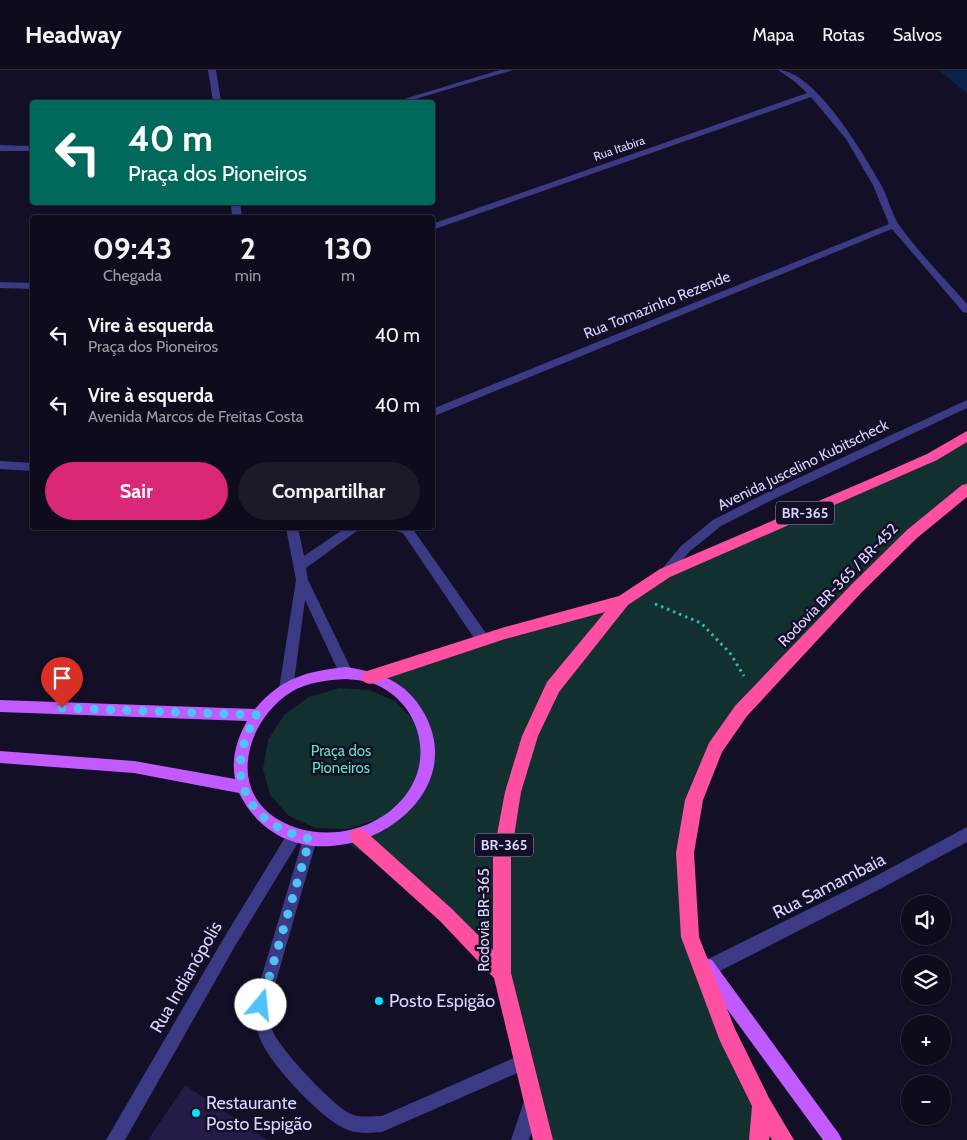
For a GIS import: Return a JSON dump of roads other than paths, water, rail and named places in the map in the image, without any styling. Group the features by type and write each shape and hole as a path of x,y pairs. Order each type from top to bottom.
{"highway":[{"name":"BR-365","path":"664,573 882,480 932,457 967,436"},
{"name":"Rodovia BR-365 / BR-452","path":"690,937 685,853 694,800 715,748 741,711 857,588 912,534 967,489"},
{"name":"Rodovia BR-365","path":"543,1140 502,974 502,856 513,792 530,736 554,687 623,601 664,573"},
{"path":"370,677 483,640 623,601"},
{"path":"358,836 446,915 502,974"},
{"path":"690,937 727,1034 762,1105 784,1140"},
{"path":"759,1140 762,1105"}],"main road":[{"path":"346,673 370,677 389,685 406,697 418,713 426,731 428,752 425,773 410,799 400,811 381,826 358,836 326,841 302,838 277,828 262,817 251,803 243,787 240,769 241,750 247,732 257,715 270,700 304,680 322,675 346,673"},
{"path":"0,706 257,715"},
{"path":"0,757 134,767 243,787"},
{"path":"690,937 708,968 832,1140"}],"street":[{"path":"212,70 217,100"},
{"path":"405,100 509,70"},
{"path":"782,70 797,78 850,138 877,186 894,226 967,310"},
{"name":"Rua Itabira","path":"435,226 813,94"},
{"path":"0,148 30,149"},
{"name":"Rua Tomazinho Rezende","path":"435,412 894,226"},
{"path":"0,284 30,286"},
{"name":"Avenida Juscelino Kubitscheck","path":"664,573 685,549 717,523 770,496 967,404"},
{"path":"0,465 30,467"},
{"path":"292,530 302,580 346,673"},
{"path":"299,566 350,530"},
{"path":"407,530 483,640"},
{"path":"286,689 302,580"},
{"name":"Rua Samambaia","path":"708,968 880,882 967,834"},
{"path":"302,838 261,1005 262,1025 270,1043 328,1108 344,1120 362,1126 382,1124 523,1062"},
{"name":"Rua Indianópolis","path":"115,1140 302,838"},
{"path":"520,1140 532,1101"}],"water":[{"path":"939,70 967,70 967,94"}],"place":[{"name":"Posto Espigão","path":"379,1001"},
{"name":"Restaurante Posto Espigão","path":"196,1113"}],"park label":[{"name":"Praça dos Pioneiros","path":"341,760"}]}
